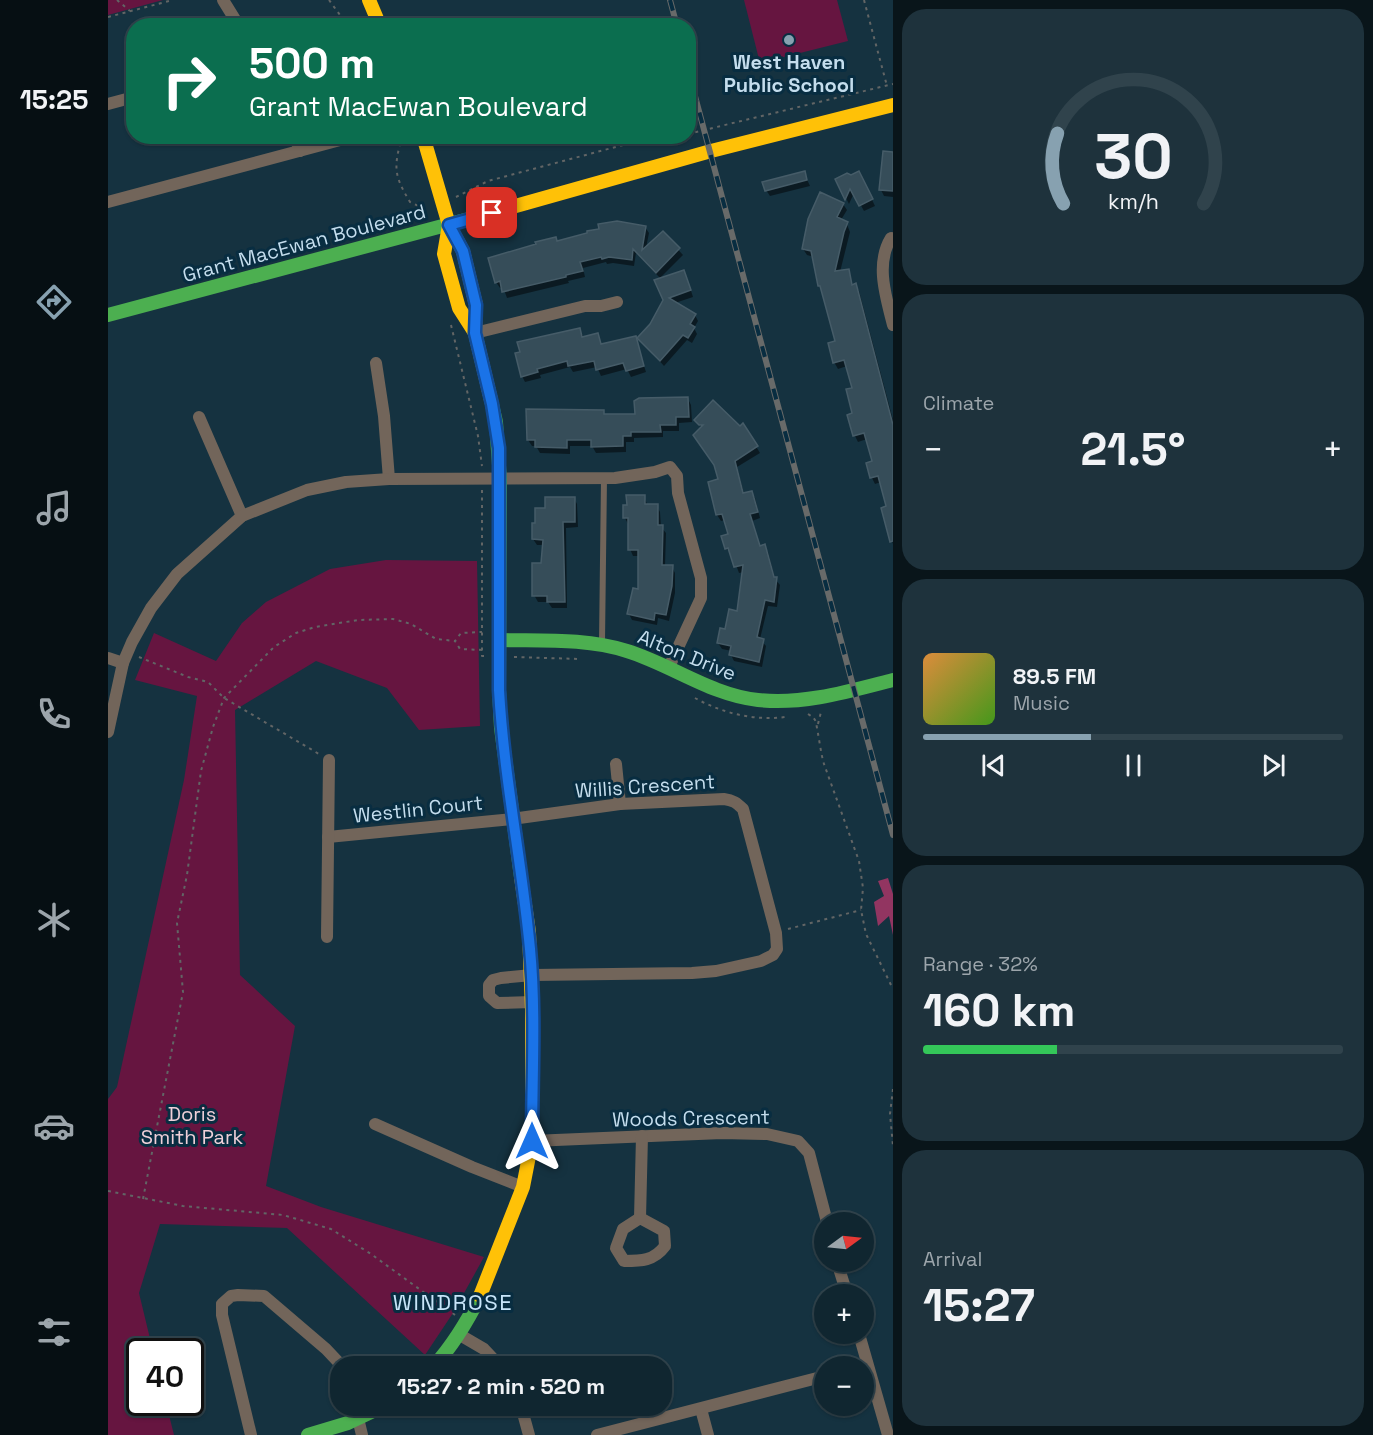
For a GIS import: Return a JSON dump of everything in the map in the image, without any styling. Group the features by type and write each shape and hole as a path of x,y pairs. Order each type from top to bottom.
{"street":[{"path":"223,0 234,18"},
{"path":"369,0 377,18"},
{"path":"108,104 126,99"},
{"name":"Grant MacEwan Boulevard","path":"108,315 428,231 711,151 893,105"},
{"path":"298,144 300,151"},
{"path":"108,202 326,144"},
{"path":"425,144 449,225 444,254 459,308 475,333 496,422 500,480 501,728 532,975 532,1141 524,1187 489,1277 463,1329 443,1356"},
{"path":"891,238 886,246 882,266 893,325"},
{"path":"475,333 585,306 602,306 617,302"},
{"path":"376,363 384,416 389,479"},
{"path":"199,417 242,516"},
{"path":"108,732 125,658 151,608 177,574 242,516 307,490 346,482 389,479 604,478 655,472 670,467 677,476 678,493 702,588 701,598 669,667"},
{"name":"Alton Drive","path":"500,640 602,645 647,656 729,694 770,701 816,698 893,680"},
{"path":"108,658 125,658"},
{"name":"Westlin Court","path":"327,937 329,760"},
{"path":"616,764 620,804"},
{"name":"Willis Crescent","path":"512,819 620,804 732,800 743,809 776,933"},
{"name":"Westlin Court","path":"328,837 512,819"},
{"path":"532,1002 497,1003 492,1001 488,991 489,985 493,980 501,978 532,975 716,971 761,961 773,955 777,949 776,933"},
{"path":"375,1124 472,1167 524,1187"},
{"name":"Woods Crescent","path":"532,1141 722,1133 767,1134 798,1140 809,1153 824,1212"},
{"path":"640,1218 642,1137"},
{"path":"251,1435 222,1315 222,1304 226,1299 238,1295 264,1296 333,1356"},
{"path":"463,1329 491,1356"},
{"path":"597,1435 814,1379"},
{"path":"874,1394 888,1435"},
{"path":"700,1409 708,1435"},
{"path":"308,1435 348,1416"},
{"path":"357,1416 362,1435"},
{"path":"524,1416 529,1435"}],"lane":[{"path":"602,645 604,478"}],"path":[{"path":"117,0 130,12"},
{"path":"108,17 173,0"},
{"path":"329,0 342,18"},
{"path":"864,0 887,86"},
{"path":"696,132 893,84"},
{"path":"400,144 395,163 396,171 410,202 423,208 442,203 488,181 627,144"},
{"path":"423,208 428,231"},
{"path":"450,321 478,436 482,480 482,656 586,659"},
{"path":"143,1199 183,992 177,923 187,875 201,771 224,698 274,647 296,633 315,627 358,620 393,619 411,624 436,639 455,641"},
{"path":"455,641 462,633 482,632"},
{"path":"455,641 460,649 482,651"},
{"path":"125,658 208,682 224,698 329,760"},
{"path":"693,698 724,711 747,716 794,715"},
{"path":"805,712 816,720 818,725 819,749 859,861 863,888 861,910 870,943 893,989"},
{"path":"776,933 861,910"},
{"path":"893,1089 890,1114 893,1146"},
{"path":"108,1191 183,1206 283,1215 331,1229 371,1254 463,1329"}],"green space":[{"path":"108,0 163,0 108,15"},
{"path":"744,0 837,0 848,41 760,63"},
{"name":"Doris Smith Park","path":"386,560 477,561 480,726 419,730 387,688 316,661 235,710 240,975 295,1026 266,1186 321,1207 484,1257 453,1313 425,1355 287,1228 160,1224 139,1293 150,1338 126,1338 126,1416 169,1416 174,1435 108,1435 108,1099 117,1087 184,780 197,696 135,680 154,633 216,661 242,623 266,602 330,569"}],"shaded area":[{"path":"888,878 893,894 893,935 889,916 878,926 874,902 884,896 878,881"}],"building":[{"path":"883,151 893,152 893,191 879,190"},
{"path":"805,171 807,180 765,191 762,182"},
{"path":"859,171 873,199 859,206 850,189 845,200 835,179 847,173 851,175"},
{"path":"820,192 844,203 837,217 848,222 835,271 849,269 852,285 856,283 893,425 893,541 890,542 881,508 886,506 878,476 870,478 866,463 872,461 864,433 853,436 847,415 852,413 846,389 852,388 844,360 833,363 828,343 835,341 820,286 818,286 811,251 802,249 808,219"},
{"path":"617,221 646,226 642,250 663,231 680,248 656,273 633,249 632,260 609,257 602,259 601,257 580,262 583,271 566,275 566,277 502,292 500,281 495,283 488,258 536,244 535,242 556,237 557,241 587,233 587,231 599,229 598,224"},
{"path":"684,270 691,290 669,298 696,314 690,324 695,327 688,338 683,335 660,361 637,338 650,324 663,300 654,280"},
{"path":"580,328 582,337 598,333 601,344 636,336 644,366 626,371 623,363 596,370 594,361 568,366 567,361 537,369 538,372 521,377 515,353 520,352 517,342"},
{"path":"688,397 689,417 676,417 676,425 660,425 661,432 631,432 631,436 623,436 623,446 591,447 591,440 567,440 567,448 535,447 535,440 527,440 526,409 604,410 604,414 635,414 634,401 639,398"},
{"path":"713,400 740,426 743,423 758,446 735,461 743,493 752,491 758,512 750,514 760,546 765,544 774,577 777,577 774,602 765,600 757,637 764,639 759,662 729,655 731,646 717,643 720,628 725,629 729,609 737,611 743,565 734,567 728,548 725,549 721,536 728,534 722,514 716,515 708,482 718,479 714,465 693,435 703,425 699,425 694,420"},
{"path":"626,495 645,495 645,504 658,504 658,525 663,525 662,565 673,565 672,586 666,615 655,613 654,620 627,614 633,588 638,589 638,550 628,550 628,518 623,518 623,505 627,505"},
{"path":"545,497 575,497 575,522 563,522 565,602 547,602 547,596 532,596 532,563 541,563 543,540 532,539 532,523 535,523 535,508 545,508"}],"railway":[{"path":"670,0 675,18"},
{"path":"696,100 893,835"}],"traffic: fast":[{"path":"108,315 480,216"},
{"path":"491,400 496,422 500,480 499,690 501,728 521,877"},
{"path":"500,640 564,641 611,647 644,657 724,692 758,700 810,699 893,680"},
{"path":"442,1356 460,1332 480,1296"},
{"path":"308,1435 363,1416"}],"traffic: slow":[{"path":"369,0 377,18"},
{"path":"480,216 711,151 893,105"},
{"path":"425,144 449,225 463,251 476,305 475,333 491,400"},
{"path":"449,225 444,254 459,308 475,333"},
{"path":"480,1296 523,1187 532,1141 532,1010 529,932 521,877"}],"place":[{"name":"West Haven Public School","path":"789,40"}],"district":[{"name":"WINDROSE","path":"453,1302"}],"route":[{"path":"492,213 449,225 463,251 476,305 475,333 496,422 499,448 499,690 501,728 512,819 531,952 532,1141"}]}
